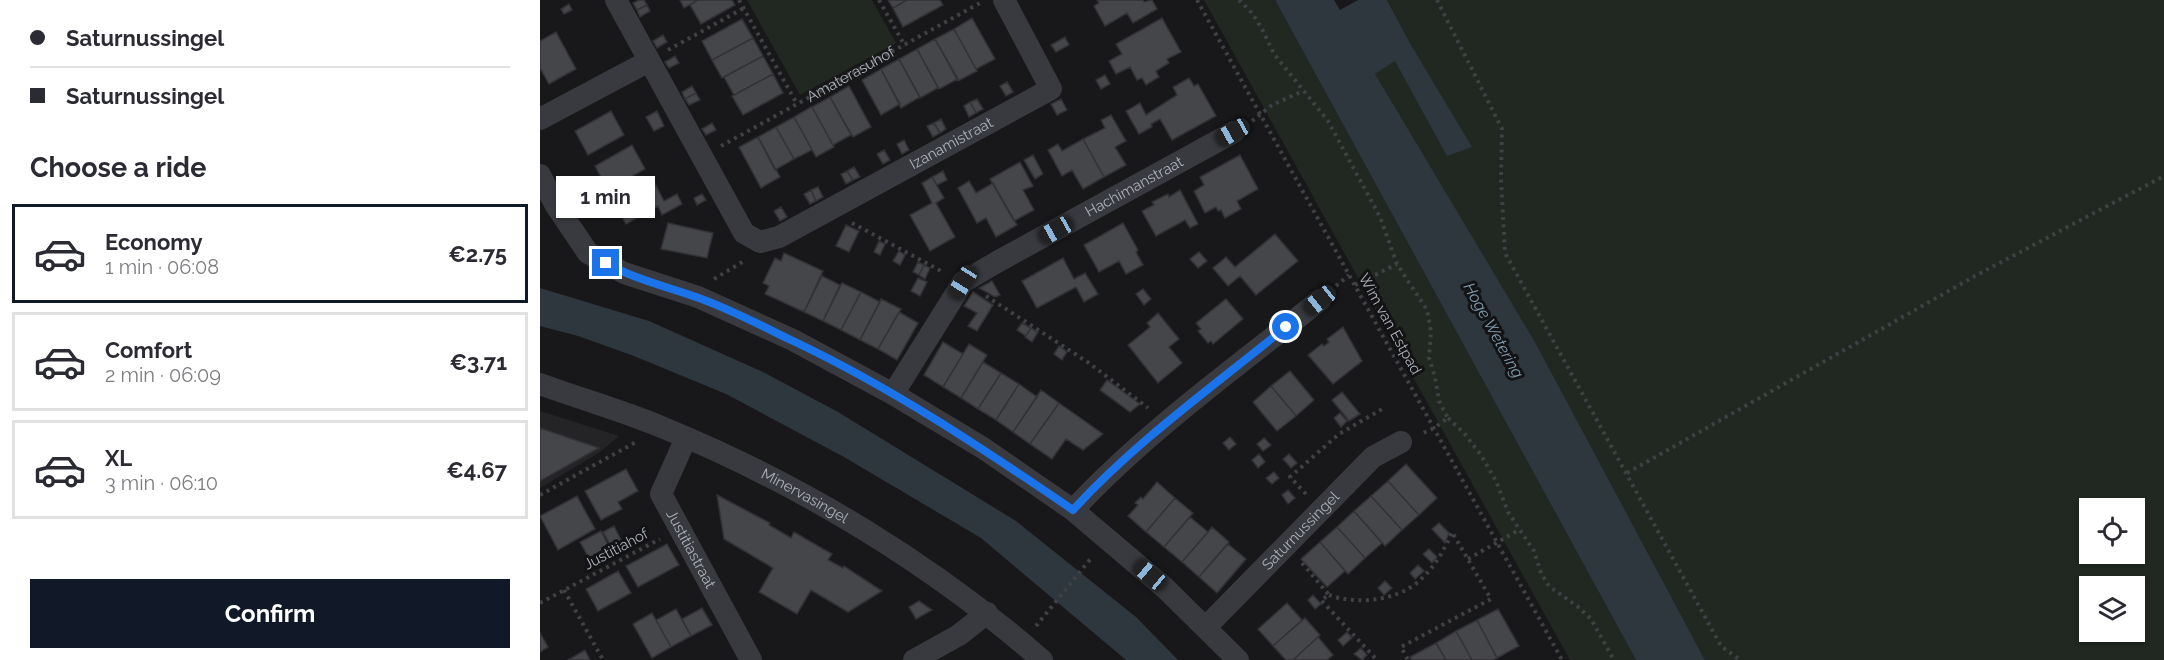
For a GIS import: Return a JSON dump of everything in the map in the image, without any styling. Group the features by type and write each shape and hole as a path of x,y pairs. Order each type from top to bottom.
{"street":[{"path":"616,0 744,233 760,242"},
{"name":"Izanamistraat","path":"760,242 778,237 1051,89 1004,0"},
{"path":"540,119 649,61"},
{"name":"Hachimanstraat","path":"893,394 963,282 1233,132"},
{"path":"540,176 548,208 588,253 624,273 698,297 793,340 893,394 982,448 1073,510 1165,588 1238,660"},
{"path":"1073,510 1097,484 1168,423 1320,300"},
{"name":"Minervasingel","path":"540,384 663,427 775,479 883,542 987,614 1042,660"},
{"name":"Justitiastraat","path":"686,438 661,494 751,660"},
{"name":"Saturnussingel","path":"1206,627 1373,457 1401,442"},
{"path":"914,660 959,635 987,614"}],"path":[{"name":"Amaterasuhof","path":"739,0 797,104"},
{"name":"Amaterasuhof","path":"879,0 905,46"},
{"name":"Amaterasuhof","path":"702,157 986,0"},
{"name":"Wim van Estpad","path":"1197,0 1562,660"},
{"path":"1239,0 1252,13 1274,54 1328,121 1380,217 1397,264 1427,310 1431,331 1429,358 1439,401 1448,418 1464,433 1496,481 1508,512 1534,551 1541,573 1549,586 1590,620 1614,660"},
{"path":"1437,0 1502,129 1501,179 1505,253 1721,646 1740,660"},
{"path":"649,61 744,8"},
{"path":"1261,116 1272,105 1303,91"},
{"path":"1627,473 1975,276 2164,176"},
{"path":"833,207 842,218 978,290 1089,363 1168,423"},
{"path":"698,297 715,278 745,260 760,242"},
{"path":"1354,285 1397,264"},
{"path":"1322,510 1290,477 1339,434 1384,408"},
{"path":"1434,428 1448,418"},
{"path":"540,495 663,427"},
{"name":"Justitiahof","path":"540,603 679,528"},
{"path":"1468,559 1519,530"},
{"path":"1288,546 1329,595 1358,601 1395,594 1417,583 1444,551 1452,532 1491,599 1401,647 1408,660"},
{"path":"1051,608 1085,565"},
{"path":"564,590 603,660"},
{"path":"1329,595 1322,600 1377,660"}],"shaded area":[{"path":"747,0 872,0 896,43 800,95"},
{"path":"1204,0 1275,0 1636,660 1570,660"},
{"path":"1387,0 2164,0 2164,660 1705,660 1535,342 1374,74 1395,61 1411,45"},
{"path":"540,411 619,436 600,452 540,488"}],"water":[{"name":"Hoge Wetering","path":"1275,0 1334,0 1340,10 1358,0 1387,0 1472,147 1447,156 1395,61 1375,74 1535,342 1705,660 1636,660"},
{"path":"540,288 649,321 763,372 838,412 1016,521 1136,617 1178,660 1126,660 981,538 844,457 726,394 634,356 578,336 540,326"}],"building":[{"path":"644,0 647,5 637,10 633,3"},
{"path":"680,0 698,0 684,8"},
{"path":"698,0 732,0 735,5 701,24 690,5"},
{"path":"888,0 907,0 893,8"},
{"path":"907,0 940,0 943,5 903,27 893,8"},
{"path":"1097,0 1143,0 1144,2 1152,0 1157,9 1133,23 1127,13 1105,26 1094,6 1099,3"},
{"path":"569,4 572,10 564,14 561,9"},
{"path":"647,5 650,11 640,17 637,10"},
{"path":"972,18 995,59 976,69 954,29"},
{"path":"1162,18 1181,52 1167,59 1169,63 1156,71 1159,77 1146,85 1142,78 1137,80 1130,67 1116,74 1109,61 1122,54 1116,44"},
{"path":"742,19 753,38 712,60 702,41"},
{"path":"954,29 977,71 958,81 935,39"},
{"path":"556,32 576,69 549,84 540,68 540,41"},
{"path":"663,35 667,42 657,48 653,41"},
{"path":"1065,37 1069,45 1056,52 1051,45"},
{"path":"753,38 763,56 722,78 712,60"},
{"path":"935,39 958,79 939,89 917,49"},
{"path":"917,49 938,88 920,98 899,59"},
{"path":"675,56 679,63 669,68 665,62"},
{"path":"763,56 773,74 734,95 724,77"},
{"path":"899,59 920,97 901,108 881,69"},
{"path":"881,69 900,104 881,115 862,80"},
{"path":"773,74 783,93 743,115 732,96"},
{"path":"1105,75 1110,84 1101,89 1096,80"},
{"path":"1189,78 1194,86 1198,84 1216,116 1172,140 1160,119 1151,124 1152,127 1139,134 1126,111 1140,103 1146,115 1177,95 1173,87"},
{"path":"1007,82 1013,92 1006,96 1000,86"},
{"path":"692,86 696,93 685,99 682,92"},
{"path":"849,86 871,127 853,137 830,97"},
{"path":"696,93 700,100 689,105 685,99"},
{"path":"830,97 851,135 833,145 812,107"},
{"path":"977,99 983,109 976,113 970,102"},
{"path":"1061,99 1067,110 1057,115 1051,104"},
{"path":"970,102 976,113 969,117 964,106"},
{"path":"811,107 834,147 816,157 794,117"},
{"path":"611,111 624,135 588,155 575,131"},
{"path":"657,111 664,126 654,131 646,117"},
{"path":"1111,115 1126,141 1115,147 1126,165 1104,177 1083,139 1105,128 1101,120"},
{"path":"794,117 812,150 794,159 776,127"},
{"path":"941,119 946,129 940,133 934,123"},
{"path":"712,123 716,130 706,135 702,129"},
{"path":"934,123 940,133 933,137 927,126"},
{"path":"776,127 794,159 775,170 758,137"},
{"path":"758,137 780,177 761,188 739,147"},
{"path":"1083,139 1104,177 1083,189 1072,170 1062,176 1048,150 1058,144 1062,151"},
{"path":"904,140 909,150 902,154 897,144"},
{"path":"632,145 645,169 608,190 595,166"},
{"path":"884,150 890,160 883,164 877,154"},
{"path":"1033,155 1043,174 1035,179 1024,160"},
{"path":"1240,155 1258,189 1237,201 1241,209 1225,218 1221,210 1218,211 1216,207 1205,213 1194,191 1204,185 1200,177"},
{"path":"1020,162 1033,186 1023,190 1034,210 1014,221 990,179"},
{"path":"854,167 860,177 853,180 847,171"},
{"path":"847,171 853,180 846,184 841,174"},
{"path":"943,171 947,180 937,185 932,177"},
{"path":"932,177 944,198 936,203 955,237 930,251 910,215 932,203 922,183"},
{"path":"652,178 664,201 677,194 682,204 662,215 658,206 626,224 613,200"},
{"path":"969,181 976,193 993,183 1017,225 996,237 986,218 977,223 958,188"},
{"path":"818,187 823,197 816,201 811,190"},
{"path":"811,190 816,201 810,204 804,194"},
{"path":"1180,190 1198,224 1190,228 1185,220 1156,236 1142,211 1154,205 1152,202 1168,194 1169,197"},
{"path":"702,194 706,200 697,205 694,198"},
{"path":"781,207 787,217 780,221 774,211"},
{"path":"668,223 713,233 707,258 661,249"},
{"path":"1123,223 1138,250 1136,252 1143,265 1126,274 1119,261 1099,272 1084,245"},
{"path":"846,225 859,231 849,252 836,246"},
{"path":"1275,234 1298,261 1256,295 1240,276 1228,286 1213,268 1226,257 1235,267"},
{"path":"879,241 885,244 880,255 874,252"},
{"path":"899,251 905,255 900,265 893,261"},
{"path":"1199,252 1207,261 1198,268 1190,259"},
{"path":"784,253 823,271 804,312 765,294 769,286 763,283 775,258 781,261"},
{"path":"1063,258 1074,279 1085,273 1098,294 1084,302 1076,287 1037,308 1022,281"},
{"path":"918,262 924,265 919,275 913,272"},
{"path":"924,265 930,268 925,279 919,275"},
{"path":"822,276 840,285 823,321 804,312"},
{"path":"918,278 927,282 920,296 911,291"},
{"path":"992,281 1000,295 995,297 979,288"},
{"path":"842,283 861,292 841,330 823,321"},
{"path":"1143,289 1151,299 1144,305 1136,294"},
{"path":"861,292 880,302 860,340 841,330"},
{"path":"973,292 993,305 977,331 968,326 977,313 964,306"},
{"path":"881,299 901,309 878,349 860,340"},
{"path":"1226,299 1243,319 1213,344 1211,341 1208,343 1198,331 1201,329 1196,323"},
{"path":"899,312 918,323 897,360 878,349"},
{"path":"1158,313 1179,339 1169,347 1182,363 1158,383 1128,345 1150,327 1147,323"},
{"path":"1022,323 1031,328 1026,336 1017,330"},
{"path":"1343,327 1362,361 1333,384 1308,355 1322,344 1324,346 1329,342 1327,339"},
{"path":"1031,328 1038,332 1032,342 1025,337"},
{"path":"943,342 963,354 943,387 924,375"},
{"path":"969,344 987,355 961,398 943,387"},
{"path":"1059,346 1067,352 1062,360 1054,354"},
{"path":"983,362 1001,373 978,409 961,398"},
{"path":"1290,371 1314,400 1296,416 1271,386"},
{"path":"1001,373 1019,384 996,420 978,409"},
{"path":"1107,380 1140,404 1130,412 1100,390"},
{"path":"1019,384 1037,397 1013,432 996,420"},
{"path":"1271,386 1296,416 1277,431 1253,402"},
{"path":"1041,390 1059,403 1030,444 1013,432"},
{"path":"1342,392 1360,414 1349,421 1332,400"},
{"path":"1059,403 1103,434 1083,450 1066,439 1052,459 1030,444"},
{"path":"1340,413 1347,421 1341,427 1334,418"},
{"path":"540,428 599,448 540,481"},
{"path":"1230,437 1236,444 1229,450 1223,443"},
{"path":"1264,438 1271,445 1263,451 1257,444"},
{"path":"1259,454 1265,462 1258,468 1252,460"},
{"path":"1289,454 1297,463 1291,468 1283,459"},
{"path":"1406,464 1437,498 1419,515 1388,481"},
{"path":"626,469 638,491 618,502 622,509 601,520 585,491"},
{"path":"1274,472 1279,478 1272,484 1266,478"},
{"path":"1388,481 1419,515 1402,530 1371,496"},
{"path":"1157,482 1175,498 1146,532 1128,516 1138,505 1135,503 1141,497 1143,499"},
{"path":"1288,490 1295,498 1288,504 1282,495"},
{"path":"717,495 770,523 769,525 791,538 794,532 832,554 828,560 843,568 844,566 882,591 848,612 811,590 797,614 759,592 773,568 724,539"},
{"path":"577,496 595,529 558,550 540,516"},
{"path":"1371,496 1402,530 1385,546 1354,511"},
{"path":"1175,498 1193,513 1164,547 1146,532"},
{"path":"1354,511 1382,543 1365,558 1337,527"},
{"path":"1190,517 1208,532 1182,562 1164,547"},
{"path":"1439,523 1449,533 1445,543 1432,529"},
{"path":"614,526 621,540 611,546 603,532"},
{"path":"1212,527 1229,542 1199,577 1182,562"},
{"path":"1337,527 1365,558 1348,574 1320,542"},
{"path":"601,531 609,547 589,558 580,542"},
{"path":"1320,542 1345,571 1327,587 1301,559"},
{"path":"667,544 679,565 638,587 626,566"},
{"path":"1228,544 1246,559 1217,593 1199,577"},
{"path":"1429,549 1437,557 1432,563 1423,554"},
{"path":"1418,565 1424,571 1415,579 1410,573"},
{"path":"618,571 631,593 598,611 586,589"},
{"path":"1385,581 1392,588 1384,595 1378,588"},
{"path":"1313,595 1321,604 1315,609 1308,600"},
{"path":"919,601 932,610 916,619 909,607"},
{"path":"1287,603 1302,620 1273,646 1258,629"},
{"path":"702,608 712,625 691,636 682,619"},
{"path":"676,609 691,636 671,647 656,620"},
{"path":"1498,609 1519,646 1497,658 1477,620"},
{"path":"652,613 671,647 652,658 633,624"},
{"path":"1305,618 1320,635 1293,660 1286,660 1273,646"},
{"path":"1477,620 1497,658 1493,660 1472,660 1456,631"},
{"path":"1456,631 1472,660 1446,660 1436,643"},
{"path":"1347,632 1352,638 1343,646 1338,640"},
{"path":"540,633 548,647 540,652"},
{"path":"1318,637 1333,655 1327,660 1293,660"},
{"path":"1436,643 1446,660 1412,660 1410,657"},
{"path":"1361,648 1367,655 1362,660 1354,654"},
{"path":"585,650 590,660 568,660"}],"route":[{"path":"606,263 624,273 698,297 793,340 893,394 982,448 1073,510 1097,484 1168,423 1286,327"}]}
